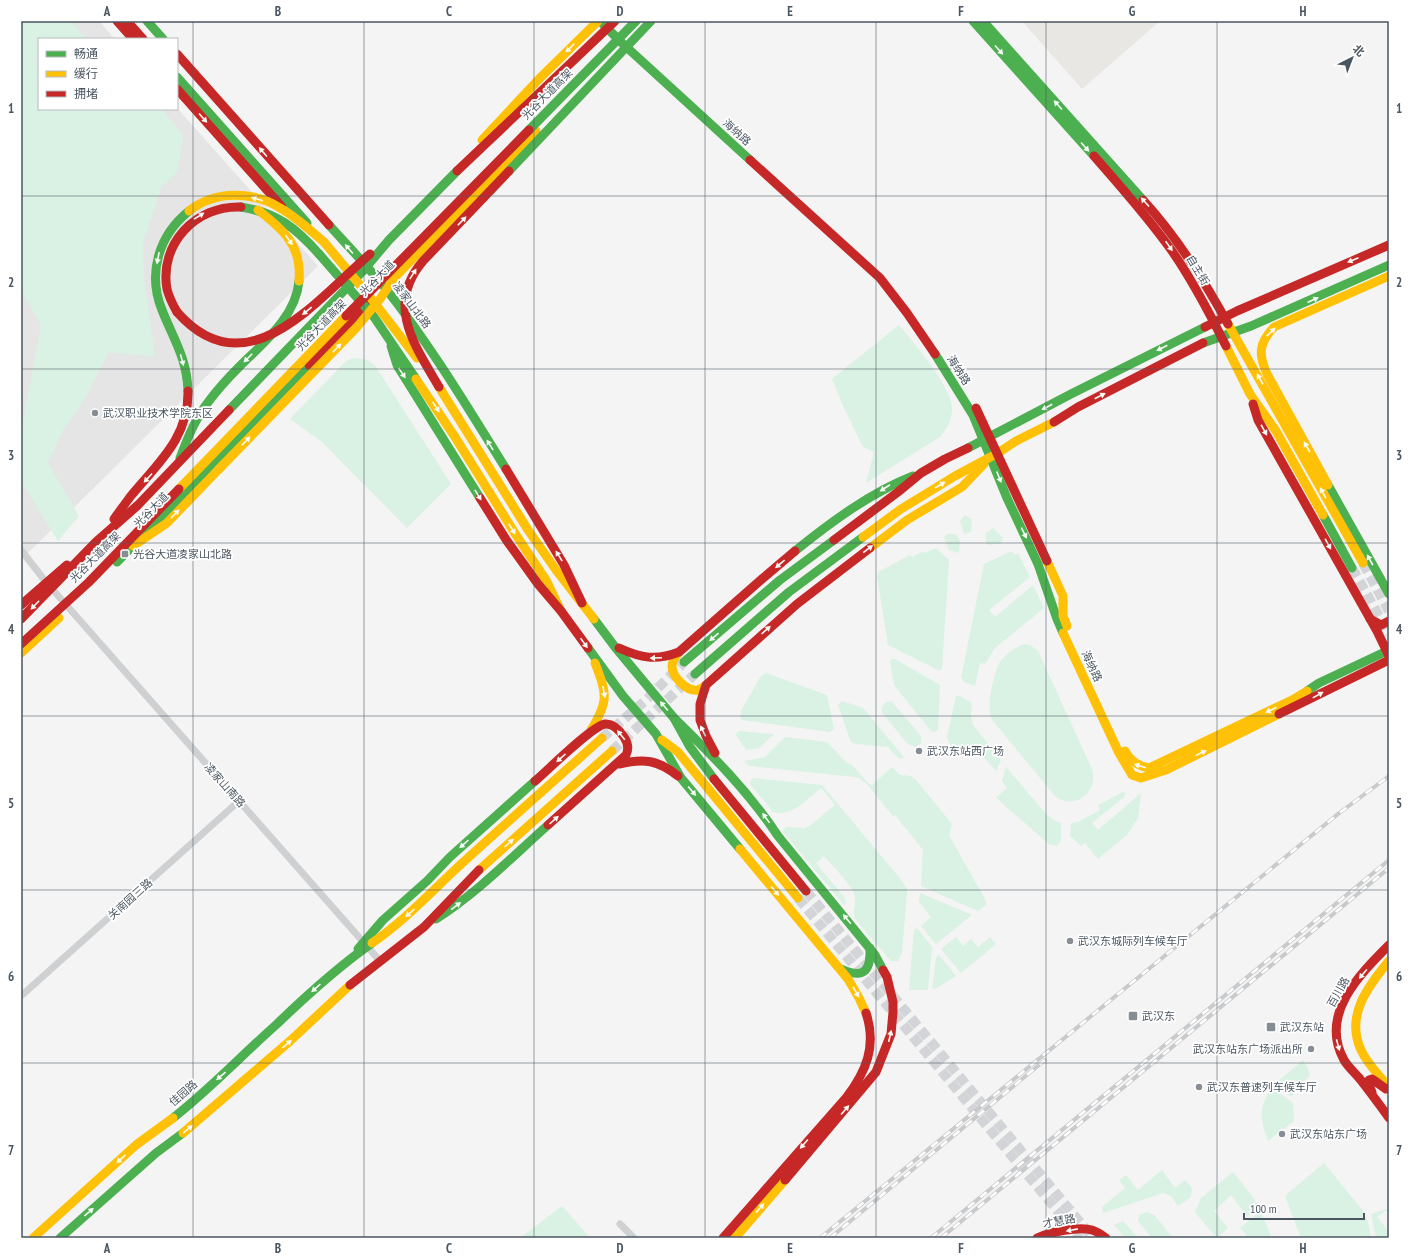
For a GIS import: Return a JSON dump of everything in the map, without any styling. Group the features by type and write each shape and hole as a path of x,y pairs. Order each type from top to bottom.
{"main road":[{"path":"117,21 132,38"},
{"path":"127,21 142,38"},
{"path":"148,21 162,38"},
{"name":"光谷大道高架","path":"21,619 96,542 138,505 182,460 362,272 389,240 439,188 615,21"},
{"name":"光谷大道高架","path":"21,644 89,582 422,238 636,21"},
{"name":"光谷大道","path":"21,653 93,587 622,43 647,21"},
{"path":"651,21 434,249 414,273 404,296 404,319 408,332 439,386 528,530 556,570 615,647 674,718 722,765 765,816 778,836 870,948 882,966 887,977 893,1007 891,1034 876,1072 735,1238"},
{"name":"自主街","path":"973,21 1151,222 1179,262 1207,308 1250,394 1276,431 1352,568"},
{"name":"自主街","path":"984,21 1172,233 1234,332 1363,563"},
{"path":"439,188 503,117 570,48 603,22"},
{"name":"光谷大道","path":"21,605 79,555 180,458 338,292 351,286 366,268 603,22"},
{"name":"海纳路","path":"603,22 622,43 880,278 907,313 925,330 945,358 979,412 994,455 1063,596 1063,616 1124,750 1133,764 1149,768 1163,762 1292,700 1319,683 1388,652"},
{"name":"凌家山北路","path":"178,55 385,288 413,325 454,385 564,565 582,603"},
{"path":"178,78 370,296 439,386"},
{"path":"178,90 376,315 388,339 398,365 507,541 538,584 561,611 623,696 656,734 678,752 798,898"},
{"path":"96,542 175,444 183,425 187,403 187,382 180,353 161,308 156,274 161,246 173,226 183,215 197,205 214,198 231,195 249,197 278,206 324,242"},
{"path":"389,240 356,266 309,310 288,326 259,340 239,343 218,341 206,337 186,323 170,298 167,287 168,261 172,249 184,228 205,212 217,208 243,206 275,217 300,234 337,274 374,317 390,339 455,437 516,536 546,580 561,611"},
{"path":"180,458 197,416 228,379 266,340 281,322 294,301 298,289 300,276 297,252 291,241 280,229 258,210"},
{"path":"133,546 167,522 357,327 380,299 422,238"},
{"path":"684,662 780,580 898,492 921,473 945,458 1214,322 1389,245"},
{"path":"695,674 789,592 901,509 955,476 1016,441 1050,425 1078,407 1202,343 1258,323 1389,265"},
{"path":"1389,276 1274,327 1267,334 1262,343 1260,356 1262,366 1389,594"},
{"path":"388,339 388,330 398,321 402,320 413,325"},
{"path":"1271,382 1285,425"},
{"path":"1250,394 1258,420 1388,652"},
{"path":"679,652 672,665 672,671 676,677 687,688 693,690 699,690 706,686 802,599 908,520 962,487 994,455"},
{"name":"海纳路","path":"994,455 1007,498 1038,564 1057,619 1119,753 1132,775 1141,778 1166,770 1389,660"},
{"path":"615,647 629,653 649,658 664,658 679,652 762,579 813,537 850,510 892,484 921,473"},
{"path":"1370,619 1381,624 1389,622"},
{"path":"590,732 600,716 606,701 605,692 592,655"},
{"path":"706,686 700,696 698,718 703,733 722,765"},
{"path":"674,718 690,747 709,773 806,891"},
{"path":"366,944 383,920 427,881 450,857 590,732 605,724 611,725 617,730 624,738 628,749 626,755 617,765 455,907 424,927"},
{"path":"656,734 681,778 839,968 858,994 871,1034 866,1068 860,1079 723,1238"},
{"path":"366,944 391,930 458,867 602,738"},
{"path":"60,1238 156,1153 188,1129 290,1041 359,977 404,944 424,927 470,878 612,750"},
{"path":"617,765 641,759 666,766 681,778"},
{"name":"佳园路","path":"33,1238 136,1145 180,1112 231,1068 276,1024 366,944"},
{"name":"百川路","path":"1389,945 1362,975 1345,998 1335,1027 1337,1042 1345,1061 1389,1118"},
{"path":"839,968 851,974 858,974 866,970 870,965 870,948"},
{"path":"1389,961 1363,996 1358,1007 1355,1026 1360,1049 1389,1087"},
{"path":"1376,1100 1368,1083 1370,1080 1372,1079 1389,1092"},
{"name":"才慧路","path":"1037,1238 1079,1228 1090,1229 1102,1234 1106,1238"}],"street":[{"name":"凌家山南路","path":"21,550 69,609 380,961"},
{"name":"关南园三路","path":"21,996 239,801"},
{"path":"620,1224 634,1238"}],"shaded area":[{"name":"武汉职业技术学院东区","path":"21,21 99,21 114,38 38,38 38,110 178,109 318,266 21,560"},
{"path":"1022,21 1160,21 1082,89"}],"green space":[{"path":"21,21 70,21 86,38 38,38 38,110 163,110 183,136 177,172 161,188 143,243 144,280 155,357 109,352 81,405 63,430 48,463 79,516 58,541 21,481 21,428 41,325 21,290"},
{"path":"899,325 931,366 946,389 952,409 951,417 947,428 940,437 866,483 874,452 863,447 832,379"},
{"path":"352,358 359,358 371,362 376,367 451,484 407,528 322,442 290,419 346,361"},
{"path":"965,515 972,520 971,532 965,534 960,521"},
{"path":"993,528 1003,538 1002,543 988,545 986,543 986,533"},
{"path":"947,534 956,534 960,541 959,553 949,550 944,538"},
{"path":"936,548 949,560 941,670 938,670 888,645 877,576 880,571 910,555 912,557 924,551 925,553"},
{"path":"1012,551 1014,555 1018,553 1030,577 989,610 995,617 1033,585 1044,608 995,648 985,664 980,663 975,686 964,682 961,678 984,564"},
{"path":"1025,644 1030,645 1038,651 1092,769 1092,785 1083,797 1076,800 1062,800 1055,796 993,721 991,716 991,694 998,665 1010,652"},
{"path":"895,659 940,685 938,730 934,732 931,731 894,685 890,661"},
{"path":"766,673 827,695 834,729 830,732 742,720 740,718 741,711 761,676"},
{"path":"956,696 960,696 972,703 971,714 973,725 1001,760 996,771 979,752 976,751 970,756 956,749 948,741 947,737"},
{"path":"842,701 863,708 904,757 901,759 896,756 888,747 855,744 851,742 838,705"},
{"path":"891,701 921,736 921,743 916,747 908,744 883,714 883,706"},
{"path":"740,731 773,734 773,736 770,737 760,748 746,750 736,735"},
{"path":"785,737 827,742 848,764 850,763 869,784 872,785 892,767 900,775 911,776 916,780 952,824 949,835 986,901 986,905 978,911 921,886 923,850 895,815 893,816 866,783 859,778 749,766 744,761 765,757"},
{"path":"1006,767 1047,815 1061,823 1061,841 1057,846 1049,844 996,797 1007,788 1002,781"},
{"path":"753,778 822,785 903,882 907,889 907,893 902,953 898,961 891,961 855,919 854,893 837,870 824,856 816,863 844,897 846,903 844,905 783,832 786,827 805,828 811,825 835,805 821,788 793,810 780,813 773,812 750,784"},
{"path":"1123,792 1126,793 1124,797 1092,823 1098,830 1141,793 1138,818 1127,835 1098,859 1085,843 1081,846 1070,836 1071,823 1078,822 1100,810 1098,805"},
{"path":"920,893 972,915 936,944 921,926 931,917 919,902"},
{"path":"917,928 932,947 928,990 909,990 914,930"},
{"path":"956,937 963,946 971,939 978,947 990,937 996,944 961,973 941,949"},
{"path":"939,955 956,976 937,988 932,989 936,958"},
{"path":"1303,1060 1310,1076 1298,1086 1292,1097 1279,1088 1276,1083"},
{"path":"1272,1088 1293,1103 1294,1121 1268,1141 1263,1126 1262,1107"},
{"path":"1324,1163 1363,1211 1368,1222 1371,1238 1301,1238 1285,1196"},
{"path":"1162,1170 1175,1188 1185,1180 1192,1188 1191,1197 1178,1206 1171,1196 1163,1193 1103,1213 1102,1207 1125,1188 1119,1180 1126,1175 1138,1190"},
{"path":"1233,1172 1253,1197 1258,1206 1256,1210 1248,1217 1231,1195 1214,1211 1228,1228 1217,1238 1195,1212 1201,1198"},
{"path":"562,1206 590,1238 520,1238"},
{"path":"1389,1208 1389,1214 1386,1210 1377,1217 1389,1232 1389,1238 1376,1238 1371,1214"},
{"path":"1147,1212 1155,1216 1173,1238 1152,1238 1138,1221 1139,1215"},
{"path":"1258,1213 1262,1215 1272,1238 1245,1238 1247,1236 1240,1228"},
{"path":"1123,1221 1138,1238 1125,1238 1114,1225"}],"tunnel":[{"path":"1363,563 1389,611"},
{"path":"1352,568 1389,634"},
{"path":"602,738 646,700 684,662"},
{"path":"612,751 695,674"},
{"path":"806,891 1093,1238"},
{"path":"798,898 1080,1238"}],"railway":[{"path":"820,1238 1338,814 1389,776"},
{"path":"931,1238 1389,860"},
{"path":"941,1238 1389,868"},
{"path":"830,1238 1045,1060"}],"traffic: fast":[{"path":"147,21 162,38"},
{"path":"529,130 636,21"},
{"path":"509,171 651,21"},
{"path":"973,21 1094,156"},
{"path":"983,21 1143,200"},
{"path":"603,24 750,160"},
{"path":"178,78 307,223"},
{"path":"229,410 362,272 389,240 457,171"},
{"path":"241,207 275,217 302,236 319,254"},
{"path":"188,391 182,358 162,310 158,296 156,269 163,243 170,231 189,211"},
{"path":"329,225 386,289 403,311 449,378 506,469"},
{"path":"319,254 374,317 416,379"},
{"path":"1203,343 1251,326 1389,265"},
{"path":"180,458 196,421 209,401 231,375 268,339 285,318 297,294 299,281"},
{"path":"968,448 1071,394 1205,327"},
{"path":"391,346 397,365 480,498"},
{"path":"935,354 973,415 1007,498 1038,564 1063,633"},
{"path":"117,562 309,365"},
{"path":"795,551 851,509 881,491 913,476"},
{"path":"1328,485 1389,594"},
{"path":"1323,515 1352,568"},
{"path":"695,674 789,592 863,537"},
{"path":"684,662 780,580 834,540"},
{"path":"594,619 615,647 674,718 690,747 714,779"},
{"path":"588,648 623,696 656,734 681,778 740,849"},
{"path":"1307,691 1319,683 1389,650"},
{"path":"674,718 716,760 755,804 778,836 875,955 883,970"},
{"path":"358,949 383,920 427,881 450,857 535,781"},
{"path":"436,919 466,898 548,825"},
{"path":"173,1118 213,1084 300,1002 372,943"},
{"path":"841,969 855,973 864,971 869,963 870,948"},
{"path":"60,1238 156,1153 183,1133"}],"traffic: slow":[{"path":"482,140 539,79 598,21"},
{"path":"395,277 536,131"},
{"path":"189,211 199,204 222,196 234,195 258,198 269,202 286,212 324,242"},
{"path":"258,210 283,232 294,248 298,258 299,281"},
{"path":"324,242 370,297 417,358"},
{"path":"219,469 357,327 380,299 400,270"},
{"path":"1328,485 1267,374 1261,355 1263,344 1265,338 1274,327 1389,276"},
{"path":"179,489 346,316"},
{"path":"1228,324 1363,563"},
{"path":"1226,346 1250,394 1276,431 1323,515"},
{"path":"416,379 455,437"},
{"path":"439,387 528,530 556,570 594,619"},
{"path":"863,537 901,509 955,476 998,453 1016,441 1054,422"},
{"path":"455,437 546,580 561,611"},
{"path":"870,548 907,520 962,487 984,464"},
{"path":"133,546 167,523 219,469"},
{"path":"1047,561 1063,596 1063,616 1067,626"},
{"path":"21,653 59,618"},
{"path":"1063,633 1119,753 1132,775 1141,778 1166,770 1279,714"},
{"path":"679,652 673,660 672,666 677,679 689,689 699,690 706,685"},
{"path":"591,730 601,712 604,697 602,682 595,663"},
{"path":"1125,751 1129,758 1141,766 1149,768 1292,700 1307,691"},
{"path":"372,943 406,916 459,866 602,738"},
{"path":"662,740 678,752 798,898"},
{"path":"479,870 612,751"},
{"path":"740,849 848,979 866,1013"},
{"path":"1389,961 1367,991 1361,1002 1357,1013 1356,1025 1357,1037 1361,1050 1370,1065 1389,1087"},
{"path":"183,1133 290,1041 350,985"},
{"path":"33,1238 136,1145 173,1118"},
{"path":"735,1238 785,1180"}],"traffic: jam":[{"path":"117,21 132,38"},
{"path":"127,21 142,38"},
{"path":"457,171 615,21"},
{"path":"178,55 329,225"},
{"path":"178,90 282,207"},
{"path":"346,316 529,130"},
{"path":"1094,156 1144,214 1180,262 1226,346"},
{"path":"750,160 880,278 907,313 935,354"},
{"path":"439,387 413,341 405,309 406,293 412,277 423,261 509,171"},
{"path":"1143,200 1179,244 1228,324"},
{"path":"177,312 167,289 166,272 169,257 175,243 184,230 196,220 209,213 225,208 241,207"},
{"path":"1205,327 1237,311 1389,245"},
{"path":"177,312 203,334 229,343 255,340 280,330 304,313 370,254"},
{"path":"309,365 370,302"},
{"path":"1054,422 1078,407 1203,343"},
{"path":"114,519 130,497 170,449 183,423 187,408 188,391"},
{"path":"1253,404 1258,420 1377,631 1389,656"},
{"path":"976,408 1047,561"},
{"path":"21,619 96,542 138,505 229,410"},
{"path":"834,540 921,473 968,448"},
{"path":"506,469 564,565 582,603"},
{"path":"21,644 89,582 179,489"},
{"path":"480,498 507,541 538,584 561,611 588,648"},
{"path":"715,753 700,720 700,704 706,685 797,604 870,548"},
{"path":"619,648 634,654 649,657 663,657 679,652 795,551"},
{"path":"21,605 67,565"},
{"path":"1370,619 1381,625 1389,621"},
{"path":"1279,714 1389,660"},
{"path":"535,781 580,740 590,732 605,724 616,728 624,737 628,746 626,755 548,825"},
{"path":"619,764 636,761 650,762 664,767 678,776"},
{"path":"714,779 806,891"},
{"path":"350,985 424,927 479,870"},
{"path":"1389,945 1355,983 1339,1012 1336,1027 1338,1043 1344,1060 1379,1103 1389,1118"},
{"path":"785,1180 876,1072 891,1034 893,1012 893,1002 887,977 883,970"},
{"path":"723,1238 846,1098 853,1088 864,1068 870,1048 869,1025 866,1013"},
{"path":"1372,1092 1368,1083 1369,1080 1372,1079 1386,1089"},
{"path":"1037,1238 1072,1229 1092,1230 1106,1238"}],"place":[{"name":"武汉职业技术学院东区","path":"95,413"},
{"name":"光谷大道凌家山北路","path":"125,554"},
{"name":"武汉东站西广场","path":"919,751"},
{"name":"武汉东城际列车候车厅","path":"1070,941"},
{"name":"武汉东","path":"1133,1016"},
{"name":"武汉东站","path":"1271,1027"},
{"name":"武汉东站东广场派出所","path":"1311,1049"},
{"name":"武汉东普速列车候车厅","path":"1199,1087"},
{"name":"武汉东站东广场","path":"1282,1134"}]}
